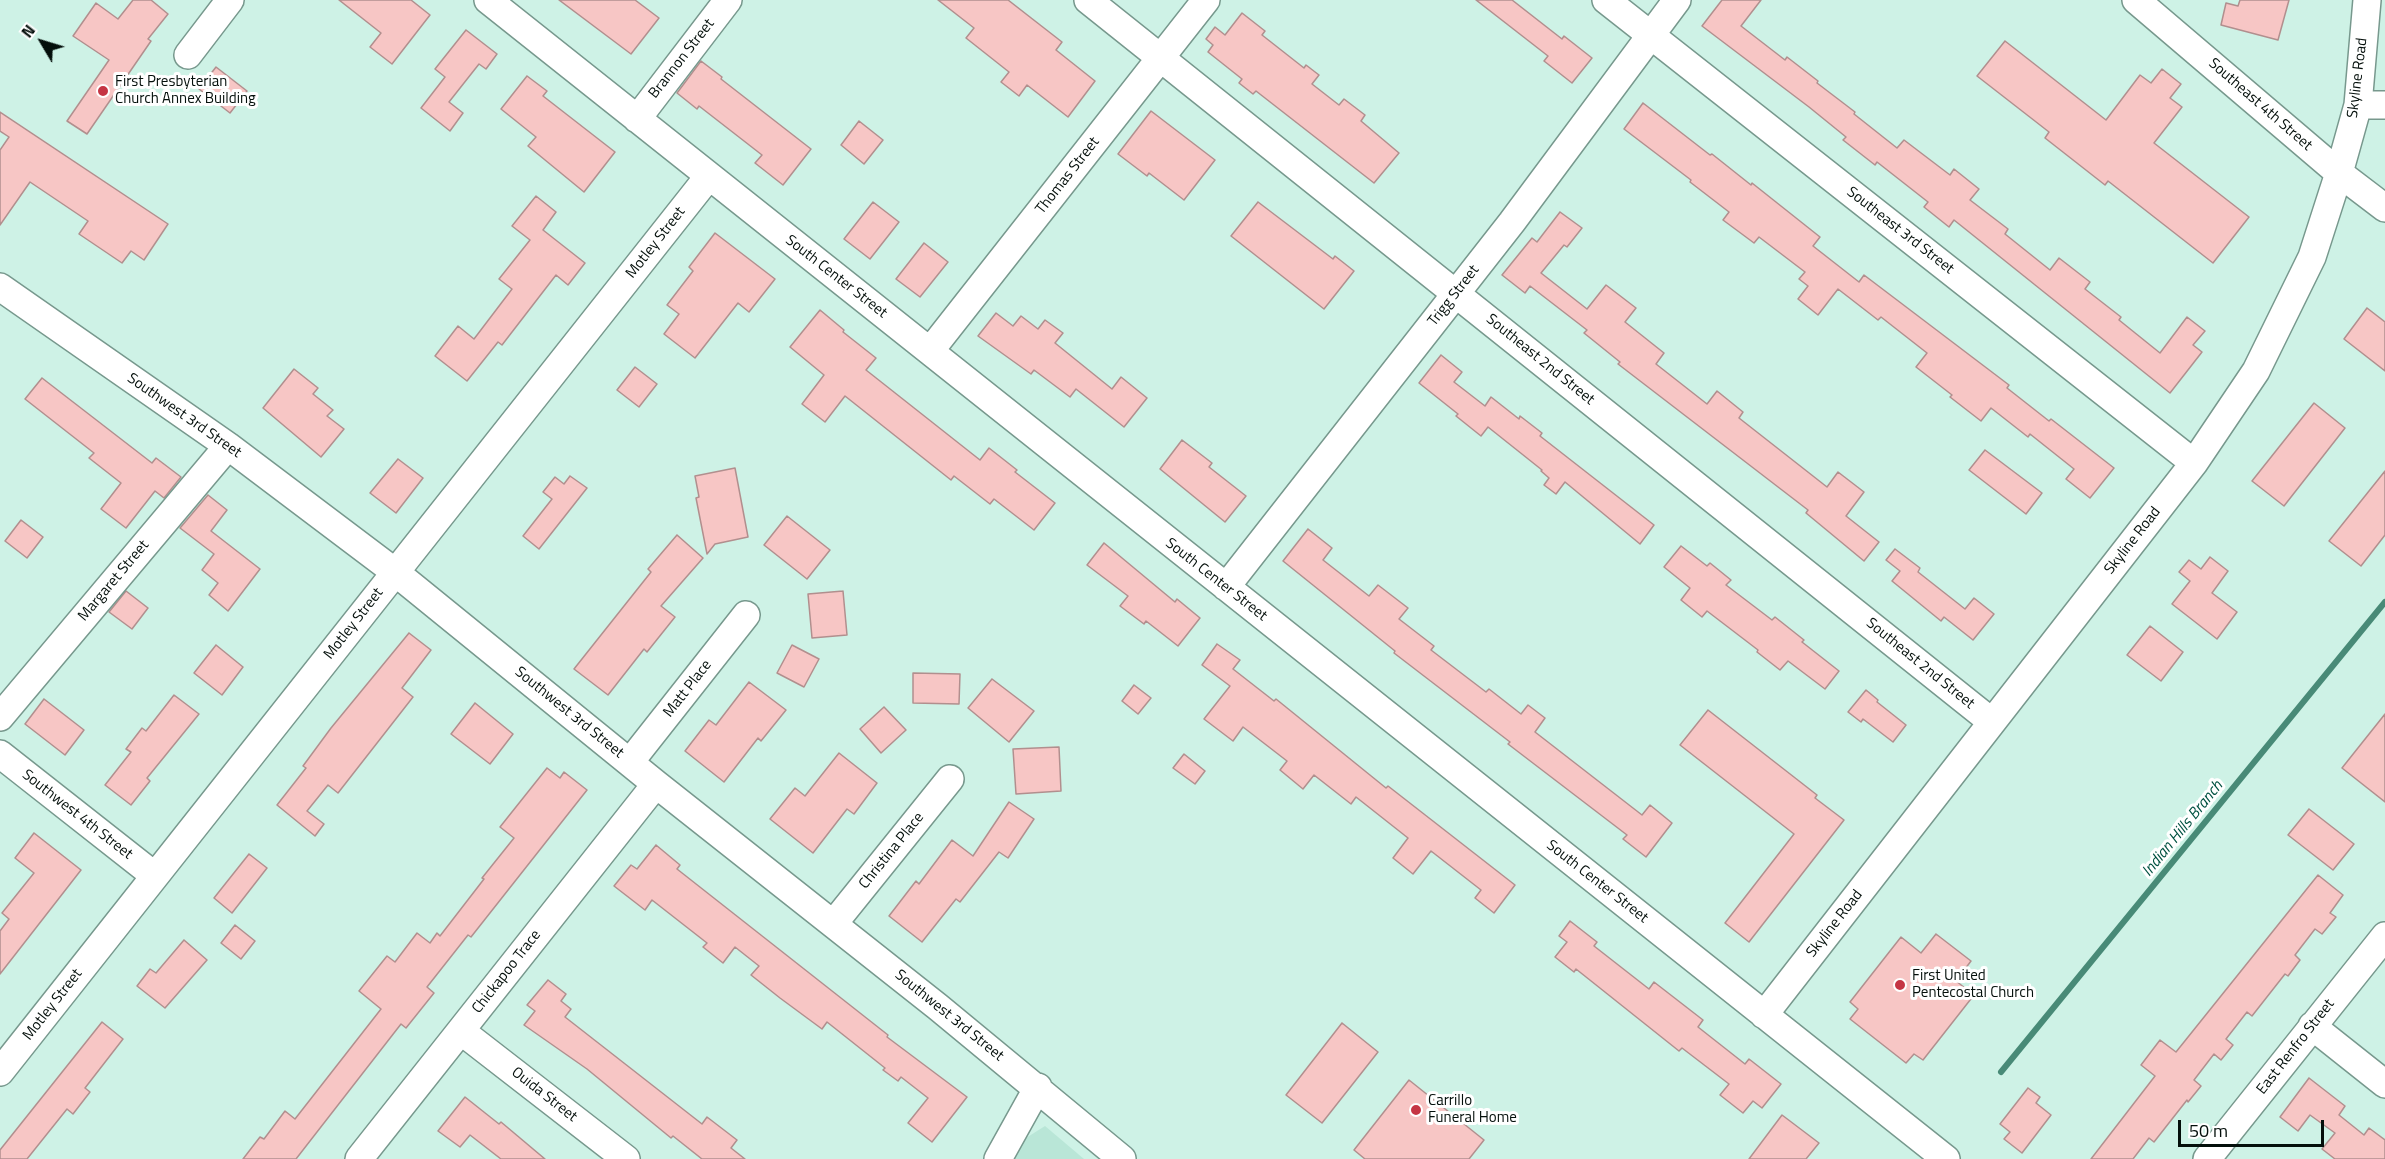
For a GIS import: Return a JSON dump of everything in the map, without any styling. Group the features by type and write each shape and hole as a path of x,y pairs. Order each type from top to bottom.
{"street":[{"path":"188,55 230,0"},
{"name":"South Center Street","path":"488,0 1945,1159"},
{"name":"Brannon Street","path":"637,119 728,0"},
{"name":"Southeast 2nd Street","path":"1088,0 1992,722"},
{"name":"Thomas Street","path":"930,351 1206,0"},
{"name":"Southeast 3rd Street","path":"1606,0 2194,463"},
{"name":"Trigg Street","path":"1226,587 1512,222 1677,0"},
{"name":"Southeast 4th Street","path":"2136,0 2339,173 2385,208"},
{"name":"Skyline Road","path":"1764,1015 2194,463 2256,370 2312,257 2339,173 2358,105 2367,0"},
{"path":"2358,105 2385,105"},
{"name":"Motley Street","path":"0,1072 709,176"},
{"name":"Southwest 3rd Street","path":"0,287 228,446 395,572 656,784 1038,1087 1122,1159"},
{"name":"Margaret Street","path":"0,717 228,446"},
{"name":"Matt Place","path":"630,762 746,615"},
{"name":"Southwest 4th Street","path":"0,754 155,876"},
{"name":"Christina Place","path":"834,923 950,779"},
{"name":"Chickapoo Trace","path":"359,1159 656,784"},
{"name":"East Renfro Street","path":"2207,1159 2385,936"},
{"path":"2312,1026 2385,1084"},
{"name":"Ouida Street","path":"461,1030 626,1159"},
{"path":"998,1159 1038,1087"}],"shaded area":[{"path":"1045,1126 1084,1159 1014,1159 1026,1138"}],"building":[{"name":"First Presbyterian Church Annex Building","path":"133,0 151,0 168,14 148,39 151,41 87,134 67,121 109,60 73,36 96,3 118,19"},
{"path":"339,0 411,0 430,15 392,64 370,47 381,33"},
{"path":"559,0 635,0 659,18 631,54"},
{"path":"938,0 1008,0 1062,42 1056,50 1095,81 1068,117 1027,85 1019,96 1001,82 1009,72 966,38 974,28"},
{"path":"1476,0 1512,0 1562,39 1564,36 1592,58 1572,83 1544,61 1548,56"},
{"path":"1722,0 1761,0 1741,26 1785,60 1787,57 1818,81 1817,83 1897,148 1904,140 1950,175 1954,169 1979,189 1970,200 2008,229 2005,234 2050,270 2059,258 2090,282 2085,289 2121,317 2119,320 2160,353 2187,317 2205,331 2193,345 2202,352 2170,393 1954,220 1949,227 1924,207 1928,202 1877,162 1875,165 1843,140 1846,137 1809,107 1702,26"},
{"path":"2240,0 2289,0 2278,40 2221,25 2226,3 2238,6"},
{"path":"1242,13 1265,31 1262,35 1304,68 1306,65 1319,75 1312,84 1339,105 1344,99 1365,115 1361,121 1399,153 1374,183 1256,91 1253,94 1239,83 1242,79 1208,52 1213,45 1206,39 1215,27 1225,35"},
{"path":"466,30 497,54 486,69 479,64 449,102 463,113 450,131 421,108 445,77 435,69"},
{"path":"2005,41 2106,120 2140,75 2151,83 2162,69 2181,84 2170,98 2182,107 2154,143 2249,217 2213,263 2108,181 2105,185 2045,138 2049,132 1977,76"},
{"path":"701,61 811,149 783,185 755,163 762,155 699,106 697,109 677,93"},
{"path":"216,67 247,91 230,113 199,89"},
{"path":"527,76 547,91 543,96 615,152 584,192 528,146 536,137 501,109"},
{"path":"1643,103 1710,155 1712,154 1751,185 1752,183 1820,237 1813,246 1859,282 1864,275 2009,385 2007,388 2049,421 2051,419 2114,468 2090,498 2066,479 2074,469 2030,434 2028,437 1991,408 1981,421 1950,397 1952,395 1916,367 1927,353 1881,317 1878,320 1838,289 1818,315 1798,299 1808,286 1799,279 1805,272 1759,237 1754,243 1723,220 1729,212 1624,129"},
{"path":"1151,111 1215,160 1184,200 1149,173 1147,176 1118,154"},
{"path":"0,112 168,224 144,260 131,251 122,263 79,234 88,221 30,182 0,225 0,150 9,137 0,131"},
{"path":"859,121 883,140 864,164 841,145"},
{"path":"536,196 556,212 543,230 585,263 568,285 556,275 502,345 498,342 467,381 435,356 458,326 474,339 512,289 499,279 530,240 512,226"},
{"path":"873,202 899,222 870,259 844,239"},
{"path":"1258,202 1333,259 1335,256 1354,271 1324,309 1231,236"},
{"path":"1560,212 1582,228 1567,247 1564,245 1541,273 1587,309 1606,285 1636,308 1625,322 1664,353 1656,364 1707,404 1717,391 1743,412 1739,418 1827,487 1838,472 1864,492 1846,516 1879,542 1864,561 1806,513 1808,510 1618,364 1620,362 1584,333 1587,330 1530,286 1525,293 1502,275 1532,238 1537,242"},
{"path":"715,233 775,279 749,312 738,303 695,358 664,334 679,314 667,305 693,271 689,267"},
{"path":"924,243 948,262 920,297 896,279"},
{"path":"2367,308 2385,322 2385,371 2344,339"},
{"path":"820,310 876,358 866,370 980,460 989,448 1055,503 1034,530 994,499 990,504 954,476 951,480 845,396 825,422 802,404 824,375 790,347"},
{"path":"996,313 1013,326 1021,316 1038,329 1045,320 1063,333 1055,343 1112,389 1121,377 1147,398 1124,427 1076,389 1070,397 1034,370 1031,374 978,336"},
{"path":"1441,355 1462,372 1454,382 1485,406 1491,397 1519,419 1520,416 1542,433 1540,436 1654,525 1640,544 1565,482 1556,494 1544,485 1549,478 1542,470 1488,427 1481,436 1419,383"},
{"path":"635,367 657,384 639,407 617,390"},
{"path":"294,369 318,388 313,394 333,410 327,416 344,429 321,457 263,408"},
{"path":"42,378 152,463 156,458 181,477 164,498 155,491 126,528 101,509 121,483 89,458 94,453 25,399"},
{"path":"2314,403 2345,428 2284,506 2252,481"},
{"path":"1182,440 1212,463 1209,467 1246,496 1225,522 1160,469"},
{"path":"1985,450 2042,493 2026,514 1969,470"},
{"path":"398,459 423,478 396,513 370,493"},
{"path":"735,468 748,537 715,544 707,554 696,498 699,497 695,476"},
{"path":"2385,471 2385,535 2361,566 2329,541"},
{"path":"570,476 587,488 539,549 523,536 552,499 543,492 555,477 564,484"},
{"path":"208,495 227,510 211,531 260,569 228,611 209,595 218,583 202,570 214,554 180,528"},
{"path":"787,516 830,550 807,579 764,545"},
{"path":"21,520 43,537 27,558 5,541"},
{"path":"1308,529 1332,548 1323,560 1369,596 1378,585 1408,608 1399,619 1434,646 1431,650 1486,692 1489,689 1521,714 1528,705 1545,718 1535,732 1642,815 1650,805 1672,823 1646,857 1623,839 1627,835 1508,744 1510,742 1394,653 1395,651 1283,561"},
{"path":"677,535 703,558 661,606 675,617 647,652 644,649 608,695 574,669 651,572 648,569"},
{"path":"1104,543 1175,602 1177,599 1200,618 1178,646 1146,621 1144,624 1120,606 1128,596 1087,565"},
{"path":"1681,546 1707,566 1710,563 1731,580 1726,585 1772,620 1775,617 1839,671 1825,689 1788,661 1780,670 1707,611 1702,617 1681,600 1690,588 1664,567"},
{"path":"1895,549 1920,568 1918,572 1965,609 1974,598 1994,614 1973,640 1944,617 1941,621 1892,581 1900,571 1886,560"},
{"path":"2210,557 2228,571 2212,593 2237,612 2217,639 2172,604 2190,581 2179,572 2189,560 2201,569"},
{"path":"126,591 148,608 132,629 109,612"},
{"path":"843,591 847,635 812,638 808,594"},
{"path":"2150,626 2183,652 2161,681 2127,655"},
{"path":"409,633 431,650 402,688 413,697 338,793 328,785 307,811 324,824 315,836 277,805 306,768 303,766 331,728"},
{"path":"1217,644 1240,660 1233,669 1274,701 1276,699 1386,788 1388,786 1515,885 1494,913 1475,898 1481,890 1431,851 1413,874 1393,858 1408,838 1356,797 1351,804 1314,775 1303,789 1280,770 1287,761 1243,727 1233,741 1204,719 1230,686 1202,665"},
{"path":"216,645 243,667 222,695 194,673"},
{"path":"792,645 819,659 804,687 777,673"},
{"path":"913,673 960,674 959,704 913,703"},
{"path":"992,679 1034,711 1009,742 968,708"},
{"path":"749,682 786,710 761,741 758,738 724,782 685,751 709,720 716,725"},
{"path":"1134,685 1151,698 1138,714 1122,701"},
{"path":"1866,690 1906,725 1893,742 1863,719 1861,722 1848,712"},
{"path":"174,695 199,714 147,778 150,781 131,805 105,785 131,752 126,749 142,728 146,731"},
{"path":"44,699 84,730 65,755 25,724"},
{"path":"475,703 513,734 490,764 451,734"},
{"path":"884,707 906,730 881,753 860,729"},
{"path":"1708,710 1817,795 1815,798 1844,820 1749,942 1725,923 1794,834 1680,745"},
{"path":"2385,714 2385,802 2342,768"},
{"path":"1059,747 1061,791 1016,794 1013,749"},
{"path":"839,753 877,783 854,814 847,809 813,853 770,819 795,788 805,796"},
{"path":"1184,754 1205,771 1195,784 1173,768"},
{"path":"547,768 560,778 564,772 587,790 471,937 468,935 427,987 434,993 406,1028 401,1024 296,1159 243,1159 260,1137 264,1139 285,1111 295,1119 381,1009 359,991 387,956 395,962 417,933 430,943 437,933 440,936 514,838 500,827"},
{"path":"1009,802 1034,819 1008,858 999,852 960,902 956,899 922,942 889,916 916,881 919,884 952,840 973,856"},
{"path":"2309,809 2354,844 2333,870 2288,835"},
{"path":"34,833 81,870 0,974 0,931 9,919 2,913 34,873 15,858"},
{"path":"656,845 680,865 677,869 888,1035 887,1037 967,1097 932,1142 908,1123 928,1098 901,1077 898,1081 883,1070 885,1068 827,1022 822,1029 780,998 751,975 759,966 735,947 723,963 703,947 707,943 652,900 645,910 614,886 631,865 637,869"},
{"path":"249,854 267,868 232,913 214,898"},
{"path":"2318,875 2343,895 2330,913 2336,917 2322,934 2315,929 2295,955 2300,960 2288,976 2285,974 2252,1016 2247,1012 2226,1039 2233,1045 2221,1060 2214,1054 2194,1080 2201,1086 2154,1142 2149,1138 2133,1159 2091,1159 2155,1076 2141,1065 2160,1040 2176,1052"},
{"path":"1570,921 1597,942 1594,946 1649,989 1654,982 1703,1020 1698,1027 1745,1064 1749,1059 1781,1084 1762,1108 1753,1101 1743,1113 1720,1095 1729,1084 1682,1048 1679,1051 1576,969 1574,972 1555,957 1567,942 1559,936"},
{"path":"235,925 255,941 241,959 221,943"},
{"path":"1936,934 1971,961 1956,981 1974,995 1923,1060 1914,1054 1906,1063 1850,1019 1858,1009 1850,1002 1901,937 1921,953"},
{"path":"184,940 207,960 165,1008 137,986 150,969 156,973"},
{"path":"548,980 566,994 561,1001 571,1009 565,1017 702,1124 707,1117 737,1140 731,1148 745,1159 702,1159 673,1136 671,1138 587,1069 524,1025 535,1011 527,1005"},
{"path":"102,1022 123,1039 85,1088 90,1092 73,1114 67,1109 27,1159 0,1159 0,1150"},
{"path":"1342,1023 1378,1052 1322,1123 1286,1095"},
{"path":"2309,1078 2345,1106 2339,1115 2364,1135 2369,1128 2385,1140 2385,1159 2335,1159 2322,1149 2335,1133 2310,1115 2298,1131 2280,1117"},
{"name":"Carrillo Funeral Home","path":"1409,1080 1484,1140 1469,1159 1365,1159 1354,1150"},
{"path":"2028,1088 2040,1097 2036,1103 2051,1115 2022,1153 2004,1139 2010,1132 2000,1124"},
{"path":"465,1097 499,1124 501,1122 545,1159 501,1159 470,1135 460,1147 438,1131"},
{"path":"1782,1115 1819,1143 1806,1159 1749,1159"}],"waterway":[{"name":"Indian Hills Branch","path":"2001,1072 2385,602"}],"place":[{"name":"First Presbyterian Church Annex Building","path":"103,91"},
{"name":"First United Pentecostal Church","path":"1900,985"},
{"name":"Carrillo Funeral Home","path":"1416,1110"}]}
